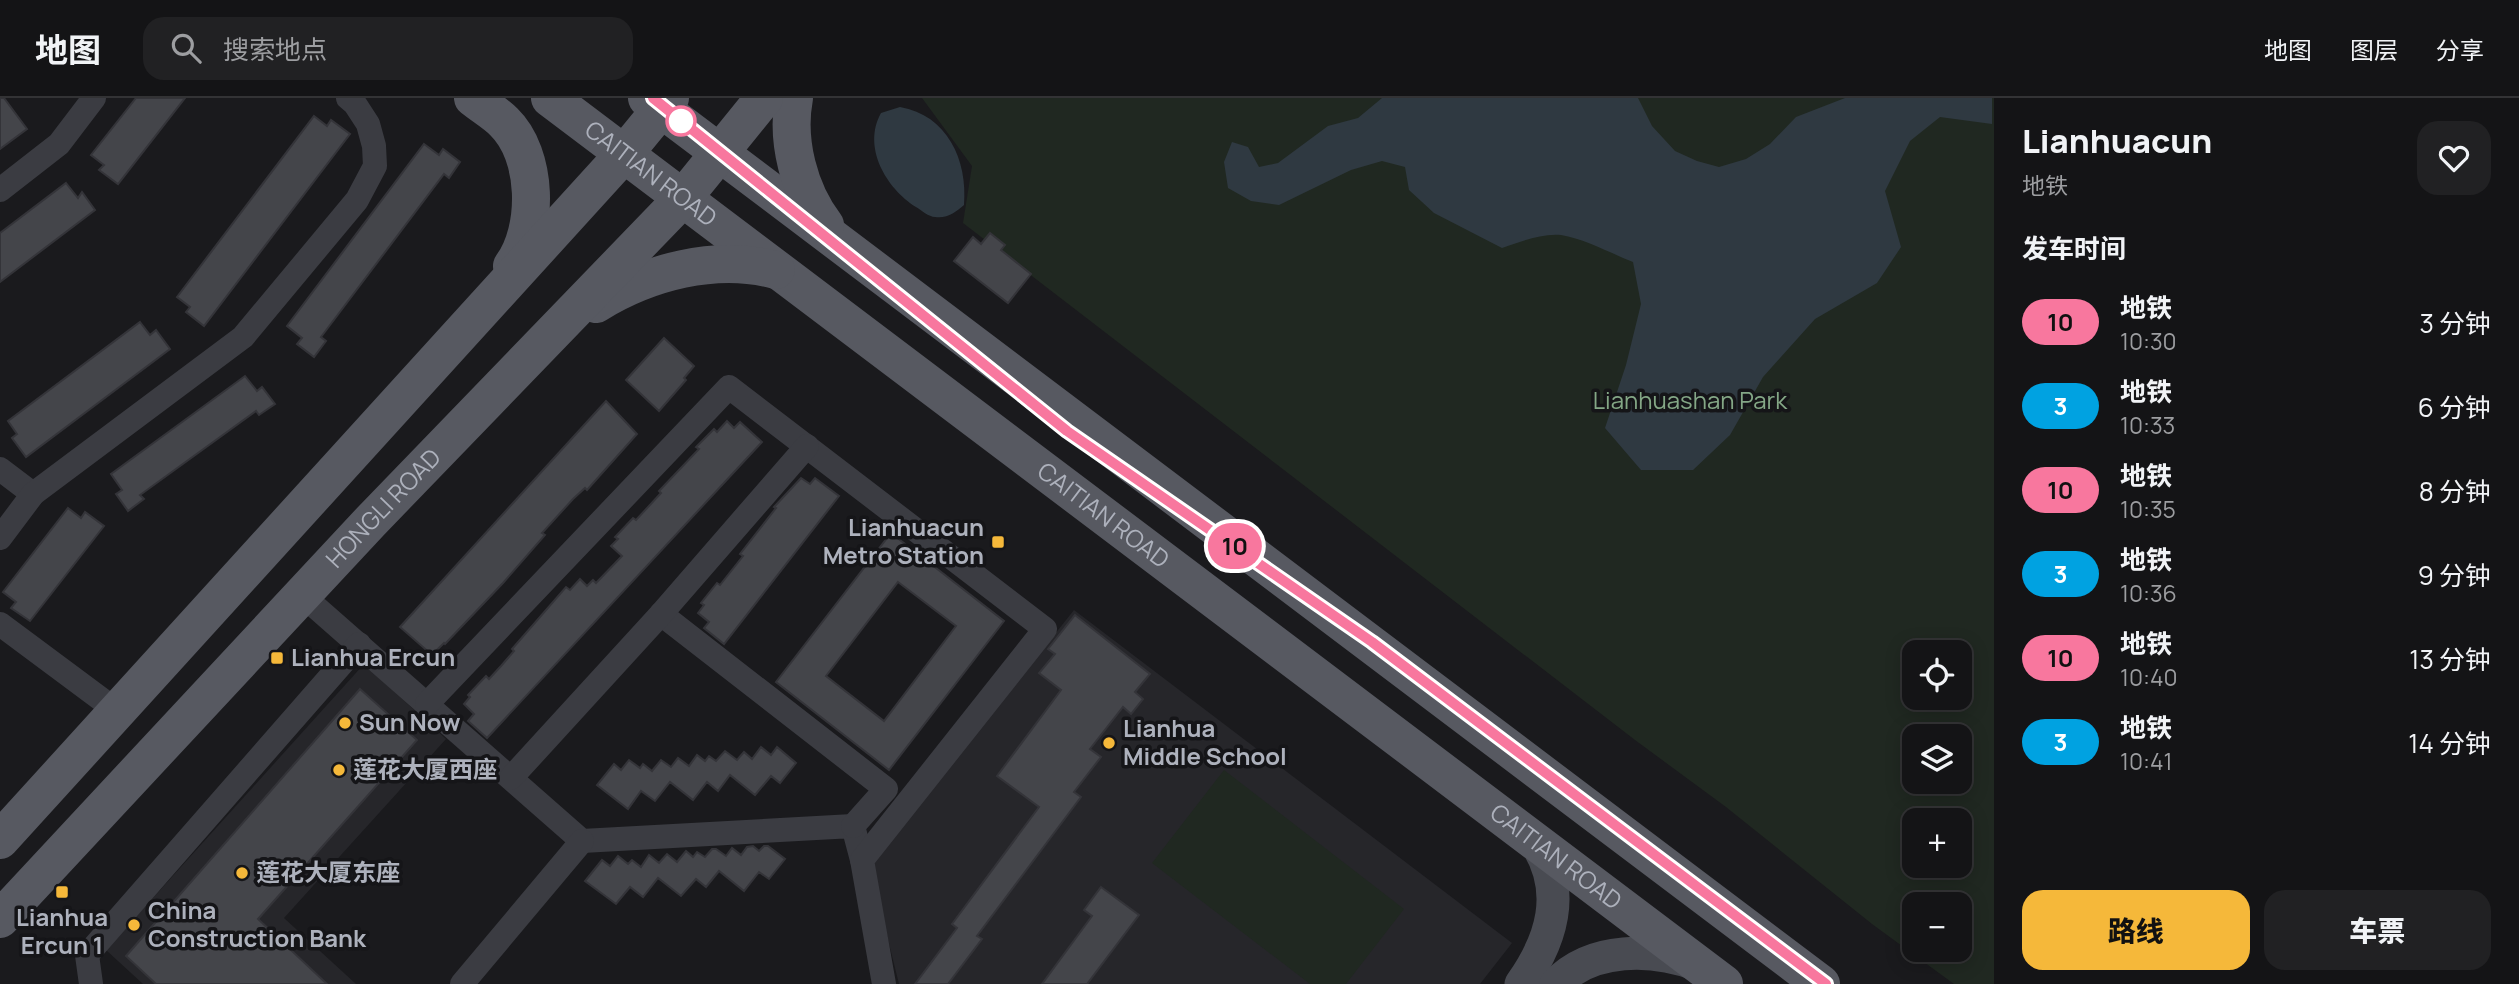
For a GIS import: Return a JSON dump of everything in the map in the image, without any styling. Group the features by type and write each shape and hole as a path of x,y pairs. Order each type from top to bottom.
{"main road":[{"path":"473,98 506,123 524,154 530,181 531,214 520,255 476,316"},
{"name":"CAITIAN ROAD","path":"550,98 1712,975"},
{"name":"HONGLI ROAD","path":"0,919 370,522 682,198 764,98"},
{"path":"794,98 794,144 798,174 816,212 839,243"},
{"path":"0,840 624,154 659,102 720,153 1821,984"},
{"path":"538,348 604,299 657,275 715,264 758,266 779,271"},
{"path":"326,482 370,522"},
{"path":"1521,984 1545,944 1552,915 1549,874 1536,843"},
{"path":"1556,984 1580,966 1604,957 1619,955 1667,957 1712,975"}],"street":[{"path":"0,190 59,144 94,98"},
{"path":"0,538 33,494 243,337 357,200 374,166 374,146 368,124 348,98"},
{"path":"427,704 729,387 1045,629 862,860"},
{"path":"511,778 661,614 807,446"},
{"path":"0,469 33,494"},
{"path":"302,595 582,841 853,826 886,789 661,614"},
{"path":"0,624 117,711"},
{"path":"90,984 87,955 359,644"},
{"path":"853,826 862,860 884,984"},
{"path":"462,984 582,841"}],"shaded area":[{"path":"1382,98 1638,98 1652,126 1675,151 1719,167 1746,159 1770,144 1796,117 1845,98 1992,98 1992,124 1940,117 1910,141 1885,191 1901,247 1877,283 1815,319 1763,377 1730,435 1693,470 1641,470 1605,428 1626,365 1641,304 1633,262 1561,235 1539,237 1502,248 1434,213 1409,190 1405,167 1382,161 1351,170 1279,205 1251,201 1228,188 1224,162 1232,142 1248,147 1259,167 1278,163 1328,126 1358,118"},
{"path":"900,107 930,119 942,130 958,156 964,205 951,214 933,217 916,207 895,189 880,166 874,139 876,126 881,113"},
{"name":"Lianhua Middle School","path":"1074,610 1512,943 1480,984 899,984 870,867"},
{"path":"364,664 446,739 284,918 356,984 143,984 106,950"}],"green space":[{"name":"Lianhuashan Park","path":"922,98 1994,98 1994,984 1954,984 1924,962 1972,962 1972,892 1902,892 1902,946 1726,807 1635,740 963,223 972,166"},
{"path":"1224,770 1404,909 1346,984 1310,984 1152,863"}],"building":[{"path":"0,98 4,98 27,129 0,149"},
{"path":"136,98 185,98 118,184 99,170 104,165 91,155"},
{"path":"314,116 327,126 331,120 350,134 204,326 186,312 190,307 177,297"},
{"path":"424,144 439,155 443,149 460,162 449,178 444,174 321,337 326,341 314,357 297,344 302,338 287,326"},
{"path":"66,183 78,198 82,192 95,210 0,282 0,233"},
{"path":"990,233 1005,245 1001,250 1031,274 1008,303 954,261 973,237 981,244"},
{"path":"140,322 150,335 156,330 170,349 26,457 12,438 17,434 8,421"},
{"path":"664,338 694,366 684,378 686,380 659,411 626,380"},
{"path":"245,376 257,391 262,387 275,404 259,415 256,411 140,495 144,499 128,511 116,494 122,490 111,474"},
{"path":"606,401 637,434 587,490 585,488 573,499 542,533 545,535 503,583 432,655 400,627"},
{"path":"727,421 734,428 740,422 762,442 487,738 468,721 474,714 464,704 470,697 468,695 486,676 489,679 501,666 514,651 512,649 566,587 570,590 580,579 587,586 593,580 596,583 622,556 611,546 618,539 615,537 633,518 636,520 661,493 659,491 699,449 696,447 714,429 717,432"},
{"path":"801,478 810,484 815,478 839,496 724,644 704,628 709,622 698,613 704,605 701,603 717,583 720,585 743,556 740,554 776,508 774,507"},
{"path":"68,508 81,518 85,512 104,526 30,621 11,608 16,602 3,592"},
{"path":"891,533 1004,621 889,770 776,682","holes":["898,582 956,626 884,721 826,676"]},
{"path":"1075,615 1150,674 1135,692 1143,699 1131,714 1123,707 1090,749 1101,757 1074,792 1081,797 977,936 982,939 948,984 915,984 957,928 952,924 1039,807 997,776 1061,690 1039,673 1055,654 1048,649"},
{"path":"360,689 417,740 258,919 327,984 156,984 126,956"},
{"path":"761,747 771,755 777,747 796,763 780,783 771,776 755,795 730,775 718,791 707,782 693,800 670,782 655,801 641,791 628,809 597,785 614,764 621,770 629,760 640,768 643,764 652,771 661,760 671,767 678,758 689,766 697,755 705,761 709,756 716,761 725,751 737,760 744,752 752,759"},
{"path":"753,846 759,851 768,846 785,859 769,879 759,872 744,891 719,871 706,887 696,879 681,896 658,878 643,897 630,887 616,904 585,881 602,860 610,866 618,856 628,864 632,860 641,867 649,855 659,863 667,854 677,862 686,851 693,857 697,852 705,857 712,849 716,849 726,856 732,848 741,855 747,847"},
{"path":"1101,887 1139,915 1087,984 1042,984 1092,916 1084,910"}],"metro line":[{"name":"10","path":"653,98 1067,431 1372,642 1826,984"}],"place":[{"name":"Lianhuacun Metro Station","path":"998,542"},
{"name":"Lianhua Ercun","path":"277,658"},
{"name":"Sun Now","path":"345,723"},
{"name":"Lianhua Middle School","path":"1109,743"},
{"name":"莲花大厦西座","path":"339,770"},
{"name":"莲花大厦东座","path":"242,873"},
{"name":"Lianhua Ercun 1","path":"62,892"},
{"name":"China Construction Bank","path":"134,925"}]}
